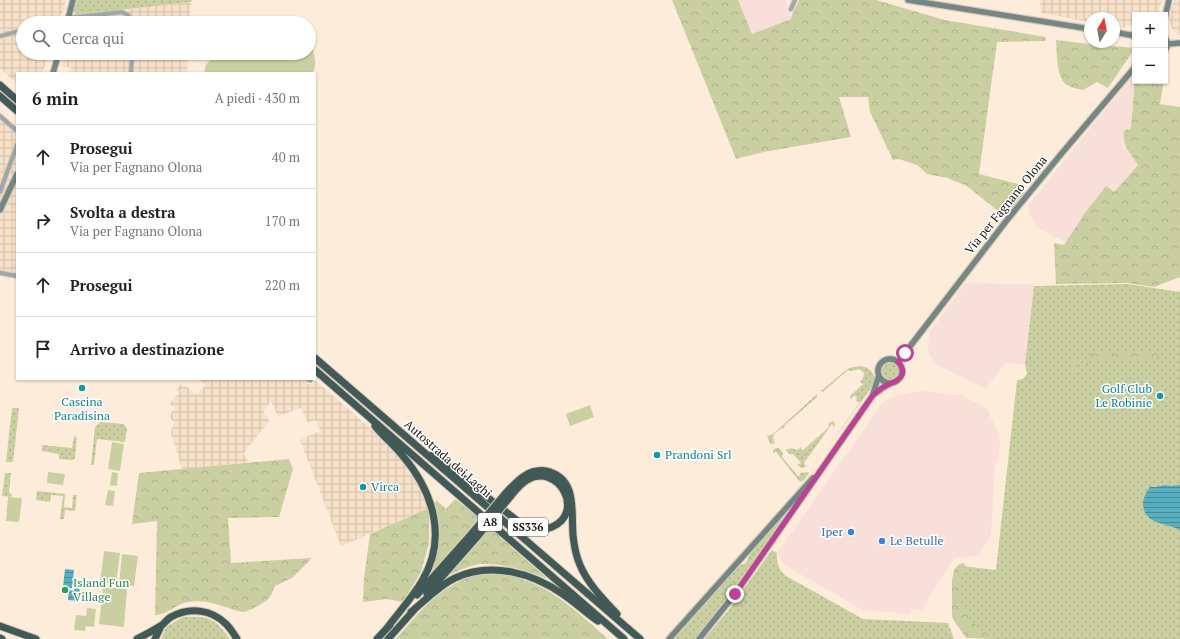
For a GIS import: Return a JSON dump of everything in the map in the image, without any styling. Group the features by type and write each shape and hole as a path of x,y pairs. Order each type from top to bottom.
{"highway":[{"path":"0,85 16,99"},
{"path":"0,96 16,110"},
{"name":"Autostrada dei Laghi","path":"316,359 638,637"},
{"name":"Autostrada dei Laghi","path":"316,371 624,639"},
{"path":"356,405 402,455 417,476 428,497 436,526 436,537 433,553 428,568 416,590 388,628"},
{"name":"SS336","path":"419,448 440,460 520,523 529,528 538,530 547,529 555,525 562,520 566,514 568,506 564,491 560,485 548,477 535,477 527,480 508,496"},
{"path":"388,639 508,496 516,482 525,475 542,471 557,475 563,481 571,498 573,536 580,566 591,585 638,637"},
{"path":"378,639 475,535"},
{"path":"411,612 440,588 455,578 486,570 509,571 519,573 541,582 563,594 590,616 624,639"},
{"path":"137,639 161,625 169,618 186,611 199,611 209,613 217,617 226,624 237,639"},
{"path":"154,639 161,625"},
{"path":"0,626 36,639"},
{"path":"0,631 25,639"}],"main road":[{"path":"68,16 73,0"},
{"path":"908,0 1084,28"},
{"path":"1166,12 1169,0"},
{"path":"1120,33 1132,35"},
{"path":"1168,44 1180,43"},
{"path":"53,72 57,60"},
{"name":"Via per Fagnano Olona","path":"898,362 1007,220 1132,71"},
{"path":"0,210 16,176"},
{"path":"698,639 735,594 873,395 891,383 899,380 902,374 902,367 898,362 892,359 884,360 879,365 879,375 883,381 891,383"},
{"path":"873,395 879,375"},
{"path":"669,639 823,466"}],"street":[{"path":"791,9 795,0"},
{"path":"94,16 122,12 129,16"},
{"path":"0,36 16,32"},
{"path":"131,72 132,60"},
{"path":"0,116 16,129"},
{"path":"0,192 2,177 16,147"},
{"path":"0,273 16,276"}],"shaded area":[{"path":"0,0 66,0 63,13 59,16 16,16 16,29 0,33"},
{"path":"738,0 786,0 792,15 791,19 752,34"},
{"path":"1040,0 1162,0 1159,12 1132,12 1132,26 1126,25 1125,28 1120,27 1120,12 1084,12 1084,21 1041,13"},
{"path":"1174,0 1180,0 1180,35 1172,29 1169,19"},
{"path":"191,2 190,16 113,16 123,15 129,9"},
{"path":"16,34 16,60 47,60 42,72 16,72 16,83 0,68 0,39"},
{"path":"62,60 188,60 187,72 69,72 71,68 61,66"},
{"path":"1132,77 1132,84 1134,84 1131,130 1127,149 1138,164 1114,192 1106,187 1087,210 1066,242 1041,230 1034,223 1029,213 1029,204"},
{"path":"0,113 16,126 16,274 0,272"},
{"path":"965,283 1034,284 1025,364 1005,363 986,389 936,365 928,351 929,333"},
{"path":"200,380 303,380 309,385 316,381 378,435 407,465 420,487 429,508 341,546 300,440 320,431 316,420 308,423 301,408 278,416 271,402 263,411 269,421 243,454 248,459 246,463 182,469 171,433 174,422 168,416 175,408 170,404 179,393 176,390 181,384 197,395 205,384"},
{"path":"926,391 961,395 988,409 999,433 1000,441 998,461 995,464 991,535 979,556 954,558 922,610 911,609 911,614 862,610 783,564 777,553 881,405 891,397 911,392"}],"green space":[{"path":"76,0 192,0 191,2 76,15 73,11"},
{"path":"672,0 738,0 752,34 791,19 799,0 876,0 945,20 1046,37 1045,41 997,42 979,174 1018,184 1025,192 1004,216 967,186 947,178 927,174 917,165 899,159 893,160 870,112 868,97 839,97 851,137 763,152 736,159"},
{"path":"1056,40 1084,43 1084,48 1132,48 1132,52 1108,88 1097,82 1083,90 1073,88 1063,82 1058,64"},
{"path":"210,60 315,60 313,72 204,72 206,65"},
{"path":"1134,84 1163,84 1160,104 1180,107 1180,277 1154,287 1127,283 1056,284 1054,243 1064,245 1087,210 1106,186 1114,192 1138,165 1127,149 1124,140 1124,130 1131,129"},
{"path":"1127,284 1180,292 1180,639 985,639 978,634 961,604 957,574 963,566 996,570 1017,380 1023,379 1027,374 1025,364 1034,286"},
{"path":"1137,349 1146,352 1155,351 1158,354 1153,360 1093,359 1089,361 1089,369 1086,369 1086,359 1095,352 1122,354"},
{"path":"1075,354 1077,359 1077,369 1072,371 1071,369"},
{"path":"891,362 897,365 900,371 897,377 891,380 885,377 882,371 885,365"},
{"path":"859,366 869,369 874,377 874,384 818,461 860,402 856,401 857,398 855,396 851,399 850,396 863,384 860,382 864,373 859,369 852,371 848,370 823,392 821,391 849,368"},
{"path":"817,394 817,397 784,426 785,427 783,429 782,428 775,434 773,439 776,443 770,443 767,436 773,434"},
{"path":"590,405 594,417 570,426 566,414"},
{"path":"12,408 19,408 13,462 6,462"},
{"path":"833,421 835,424 834,427 832,424 804,463 806,467 801,468 797,465 801,463 793,454 789,454 786,450 791,448 797,450 801,447 802,451 829,427 828,424"},
{"path":"100,422 124,424 127,429 125,442 97,439 94,465 91,465 95,427"},
{"path":"74,436 77,438 75,458 73,460 59,459 59,454 42,451 42,445 72,448"},
{"path":"112,442 124,444 120,471 108,469"},
{"path":"779,448 783,453 782,457 799,477 800,473 810,472 804,480 800,482 776,452 773,453 773,450"},
{"path":"289,459 293,469 279,517 228,518 231,563 312,558 292,578 275,586 271,596 268,599 258,606 246,611 243,612 216,604 194,601 180,605 163,614 155,615 157,521 132,524 139,473"},
{"path":"48,472 65,474 63,485 47,483"},
{"path":"112,472 118,473 117,486 110,485"},
{"path":"5,473 11,473 9,492 12,497 2,496"},
{"path":"108,490 115,491 113,506 105,505"},
{"path":"37,491 65,494 64,507 72,508 73,495 77,495 75,511 65,510 64,519 60,519 63,496 51,495 50,502 36,500"},
{"path":"8,497 22,498 19,522 6,521"},
{"path":"455,499 479,518 426,582 433,566 436,550 437,537 434,510 436,500 446,509"},
{"path":"795,503 731,596 694,639 672,639 734,568 746,563 752,549"},
{"path":"429,508 429,543 421,572 403,602 387,599 363,602 364,578 370,534"},
{"path":"490,527 548,579 516,568 491,564 482,564 464,568 447,576"},
{"path":"772,550 777,553 778,566 786,576 863,619 948,623 954,639 704,639 728,611"},
{"path":"104,551 120,553 116,584 100,582"},
{"path":"122,554 138,556 134,586 119,585"},
{"path":"963,563 965,565 959,583 961,600 964,608 971,620 976,625 996,639 966,638 953,619 952,580 954,570 958,565"},
{"path":"481,573 501,574 536,584 580,614 608,639 396,639 415,617 443,591 454,584"},
{"path":"103,587 127,589 124,627 99,624"},
{"path":"87,608 96,609 94,627 86,626 85,631 74,630 76,615 86,616"},
{"path":"183,617 199,617 211,620 220,627 230,639 161,639 166,627"}],"water":[{"path":"1180,485 1180,530 1152,520 1145,512 1143,505 1144,500 1150,487"},
{"path":"65,569 74,570 72,588 63,587"},
{"path":"75,585 80,590 79,601 68,600 69,590 74,591"}],"place":[{"name":"Cascina Paradisina","path":"82,388"},
{"name":"Golf Club Le Robinie","path":"1160,396"},
{"name":"Prandoni Srl","path":"657,455"},
{"name":"Virca","path":"363,487"},
{"name":"Iper","path":"851,532"},
{"name":"Le Betulle","path":"882,541"},
{"name":"Island Fun Village","path":"65,590"}],"route":[{"path":"735,594 873,395 901,378 903,371 901,364 898,362 905,353"}]}
